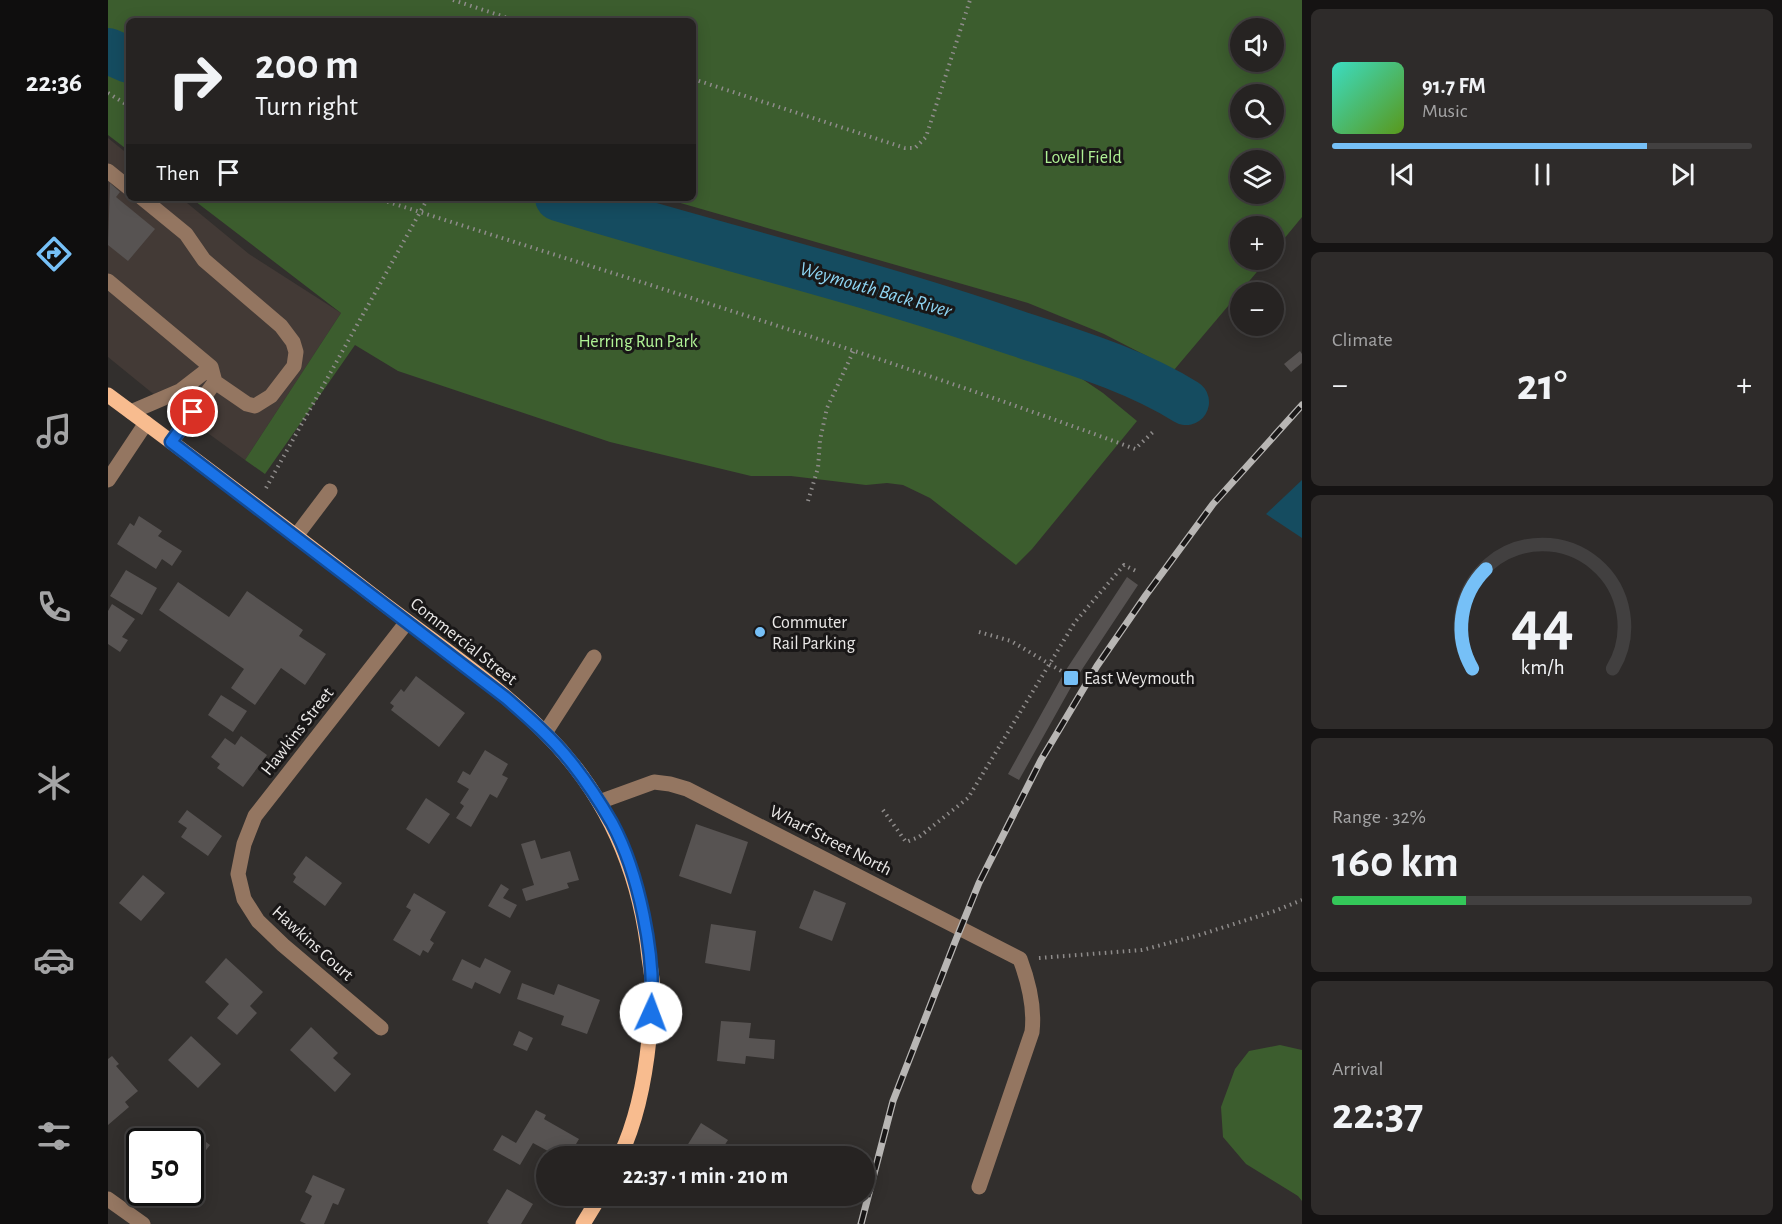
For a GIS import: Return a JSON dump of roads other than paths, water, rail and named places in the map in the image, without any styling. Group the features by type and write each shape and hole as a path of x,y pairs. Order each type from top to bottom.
{"main road":[{"name":"Commercial Street","path":"108,395 506,698 545,733 571,761 600,802 613,824 629,866 645,921 653,993 643,1087 624,1146"},
{"path":"583,1224 594,1206"}],"street":[{"path":"108,171 126,186"},
{"path":"108,281 247,404 255,406 263,402 294,366 296,360 293,342 281,326 204,260 186,234 145,201"},
{"path":"131,412 213,374"},
{"path":"171,442 213,374"},
{"path":"108,480 146,423"},
{"path":"296,536 330,491"},
{"name":"Hawkins Street","path":"237,874 244,844 255,816 407,622"},
{"path":"545,733 594,657"},
{"name":"Wharf Street North","path":"600,802 654,782 687,789 1020,959 1028,979 1034,1016 1032,1032 979,1187"},
{"name":"Hawkins Court","path":"237,874 244,899 258,921 381,1028"},
{"path":"108,1200 143,1224"}],"water":[{"path":"1302,480 1302,538 1266,514"}],"waterway":[{"name":"Weymouth Back River","path":"108,51 126,59"},
{"name":"Weymouth Back River","path":"568,201 954,313 1123,370 1186,402"}],"railway":[{"path":"861,1224 893,1101 979,883 1041,760 1097,666 1146,595 1213,504 1302,405"}],"place":[{"name":"Commuter Rail Parking","path":"760,632"},
{"name":"East Weymouth","path":"1071,678"}],"park label":[{"name":"Lovell Field","path":"1083,157"},
{"name":"Herring Run Park","path":"638,341"}]}
